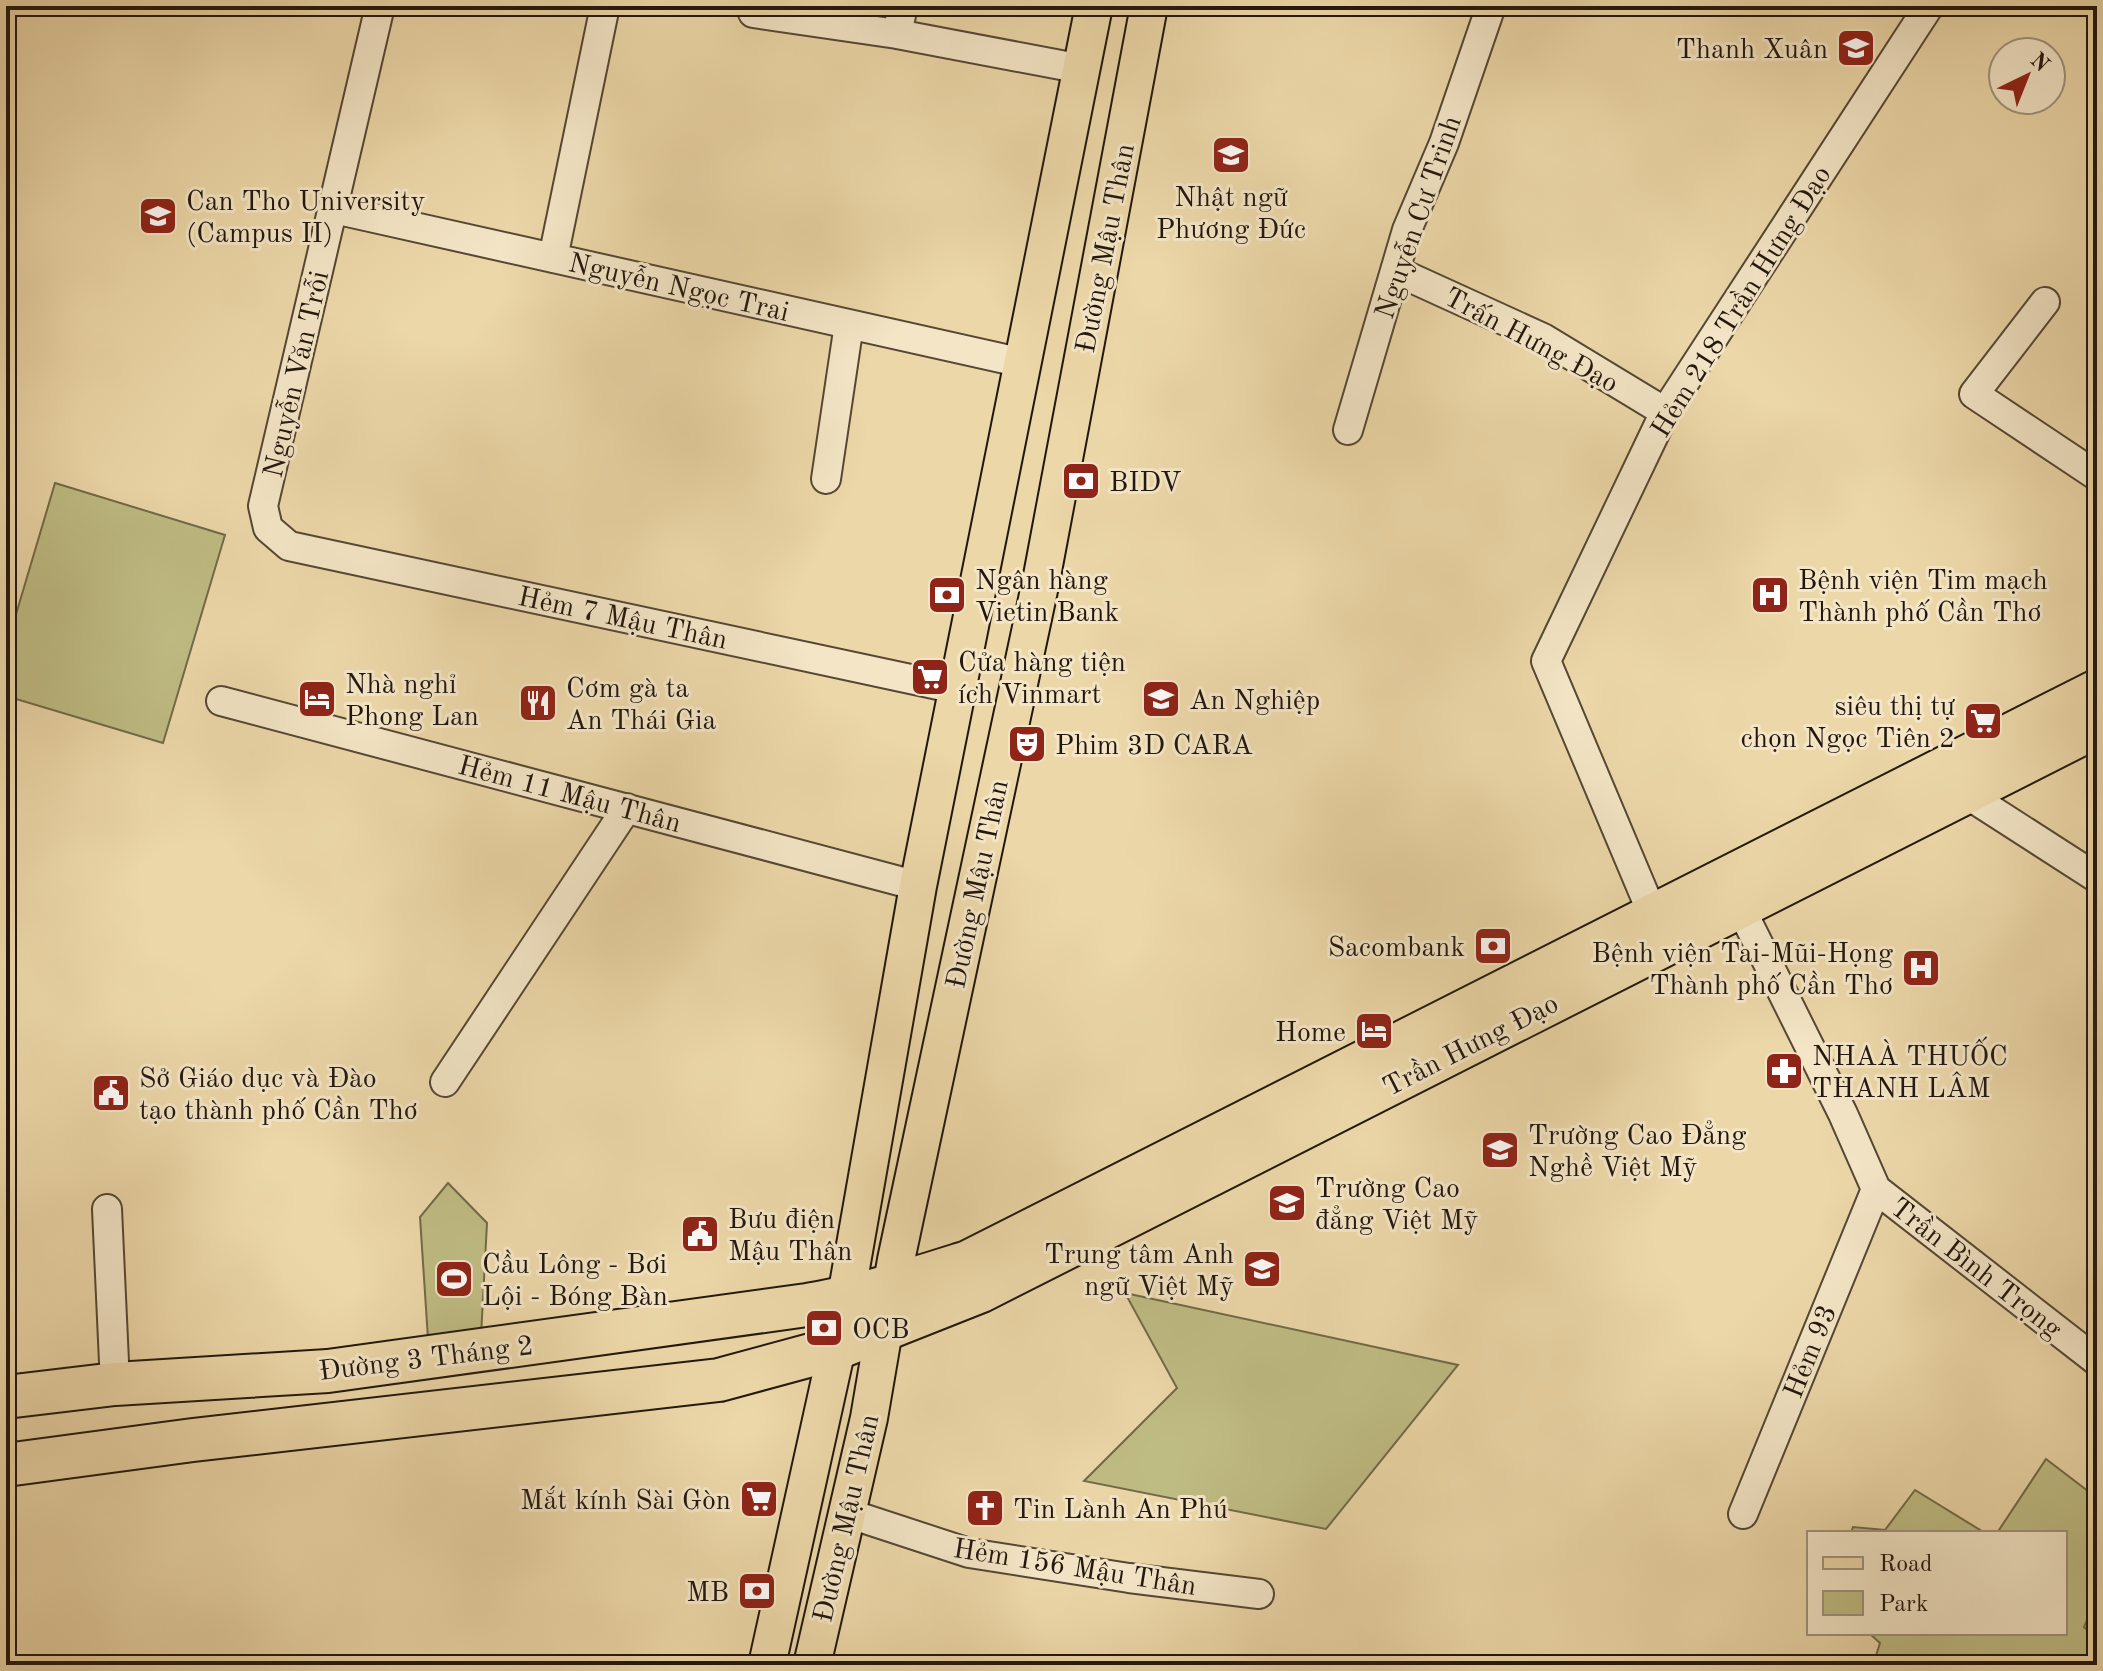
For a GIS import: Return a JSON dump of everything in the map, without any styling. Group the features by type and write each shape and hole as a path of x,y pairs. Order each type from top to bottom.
{"highway":[{"name":"Trần Hưng Đạo","path":"844,1299 968,1262 2097,691"},
{"name":"Trần Hưng Đạo","path":"837,1348 981,1291 2097,726"},
{"name":"Đường 3 Tháng 2","path":"6,1397 115,1384 328,1371 844,1299"},
{"name":"Đường 3 Tháng 2","path":"6,1465 193,1440 719,1380 837,1348"}],"main road":[{"name":"Đường Mậu Thân","path":"767,1665 837,1348 918,886 1094,6"},
{"name":"Đường Mậu Thân","path":"812,1665 869,1418 891,1286 1042,576 1149,6"},
{"path":"983,560 1042,576"}],"street":[{"name":"Nguyễn Văn Trỗi","path":"289,546 268,528 263,506 380,6"},
{"path":"553,258 605,6"},
{"path":"897,34 903,6"},
{"name":"Nguyễn Cư Trinh","path":"1348,430 1407,230 1444,143 1491,6"},
{"name":"Hẻm 218 Trần Hưng Đạo","path":"1653,915 1546,661 1665,412 1929,6"},
{"path":"753,13 897,34 1082,69"},
{"name":"Nguyễn Ngọc Trai","path":"334,209 1023,363"},
{"name":"Trấn Hưng Đạo","path":"1396,271 1543,338 1665,412"},
{"path":"2045,302 1974,394 2097,476"},
{"path":"826,479 849,324"},
{"name":"Hẻm 7 Mậu Thân","path":"289,546 957,689"},
{"name":"Hẻm 11 Mậu Thân","path":"221,701 918,886"},
{"path":"1965,793 2097,878"},
{"path":"445,1082 627,808"},
{"name":"Trần Bình Trọng","path":"1740,907 1843,1114 1876,1189 2097,1361"},
{"name":"Hẻm 93","path":"1743,1514 1876,1189"},
{"path":"107,1209 115,1384"},
{"name":"Hẻm 156 Mậu Thân","path":"847,1513 969,1553 1259,1594"}],"green space":[{"path":"55,483 225,535 163,743 6,696 6,648"},
{"name":"Cầu Lông - Bơi Lội - Bóng Bàn","path":"448,1183 487,1223 481,1336 428,1339 420,1217"},
{"path":"1125,1293 1458,1365 1326,1529 1084,1481 1177,1388"},
{"path":"2046,1459 2097,1498 2097,1599 2084,1627 2097,1639 2097,1665 1873,1665 1880,1643 1871,1635 2067,1635 2067,1531 1998,1531"},
{"path":"1915,1490 1982,1531 1852,1531 1853,1527 1885,1530"}],"place":[{"name":"Thanh Xuân","path":"1856,48"},
{"name":"Nhật ngữ Phương Đức","path":"1231,155"},
{"name":"Can Tho University (Campus II)","path":"158,216"},
{"name":"BIDV","path":"1081,481"},
{"name":"Ngân hàng Vietin Bank","path":"947,595"},
{"name":"Bệnh viện Tim mạch Thành phố Cần Thơ","path":"1770,595"},
{"name":"Cửa hàng tiện ích Vinmart","path":"930,677"},
{"name":"Nhà nghỉ Phong Lan","path":"317,699"},
{"name":"An Nghiệp","path":"1161,699"},
{"name":"Cơm gà ta An Thái Gia","path":"538,703"},
{"name":"siêu thị tự chọn Ngọc Tiên 2","path":"1983,721"},
{"name":"Phim 3D CARA","path":"1027,744"},
{"name":"Sacombank","path":"1493,946"},
{"name":"Bệnh viện Tai-Mũi-Họng Thành phố Cần Thơ","path":"1921,968"},
{"name":"Home","path":"1374,1031"},
{"name":"NHAÀ THUỐC THANH LÂM","path":"1784,1071"},
{"name":"Sở Giáo dục và Đào tạo thành phố Cần Thơ","path":"111,1093"},
{"name":"Trường Cao Đẳng Nghề Việt Mỹ","path":"1500,1150"},
{"name":"Trường Cao đẳng Việt Mỹ","path":"1287,1203"},
{"name":"Bưu điện Mậu Thân","path":"700,1234"},
{"name":"Trung tâm Anh ngữ Việt Mỹ","path":"1262,1269"},
{"name":"Cầu Lông - Bơi Lội - Bóng Bàn","path":"454,1279"},
{"name":"OCB","path":"824,1328"},
{"name":"Mắt kính Sài Gòn","path":"759,1499"},
{"name":"Tin Lành An Phú","path":"985,1508"},
{"name":"MB","path":"757,1591"}]}
